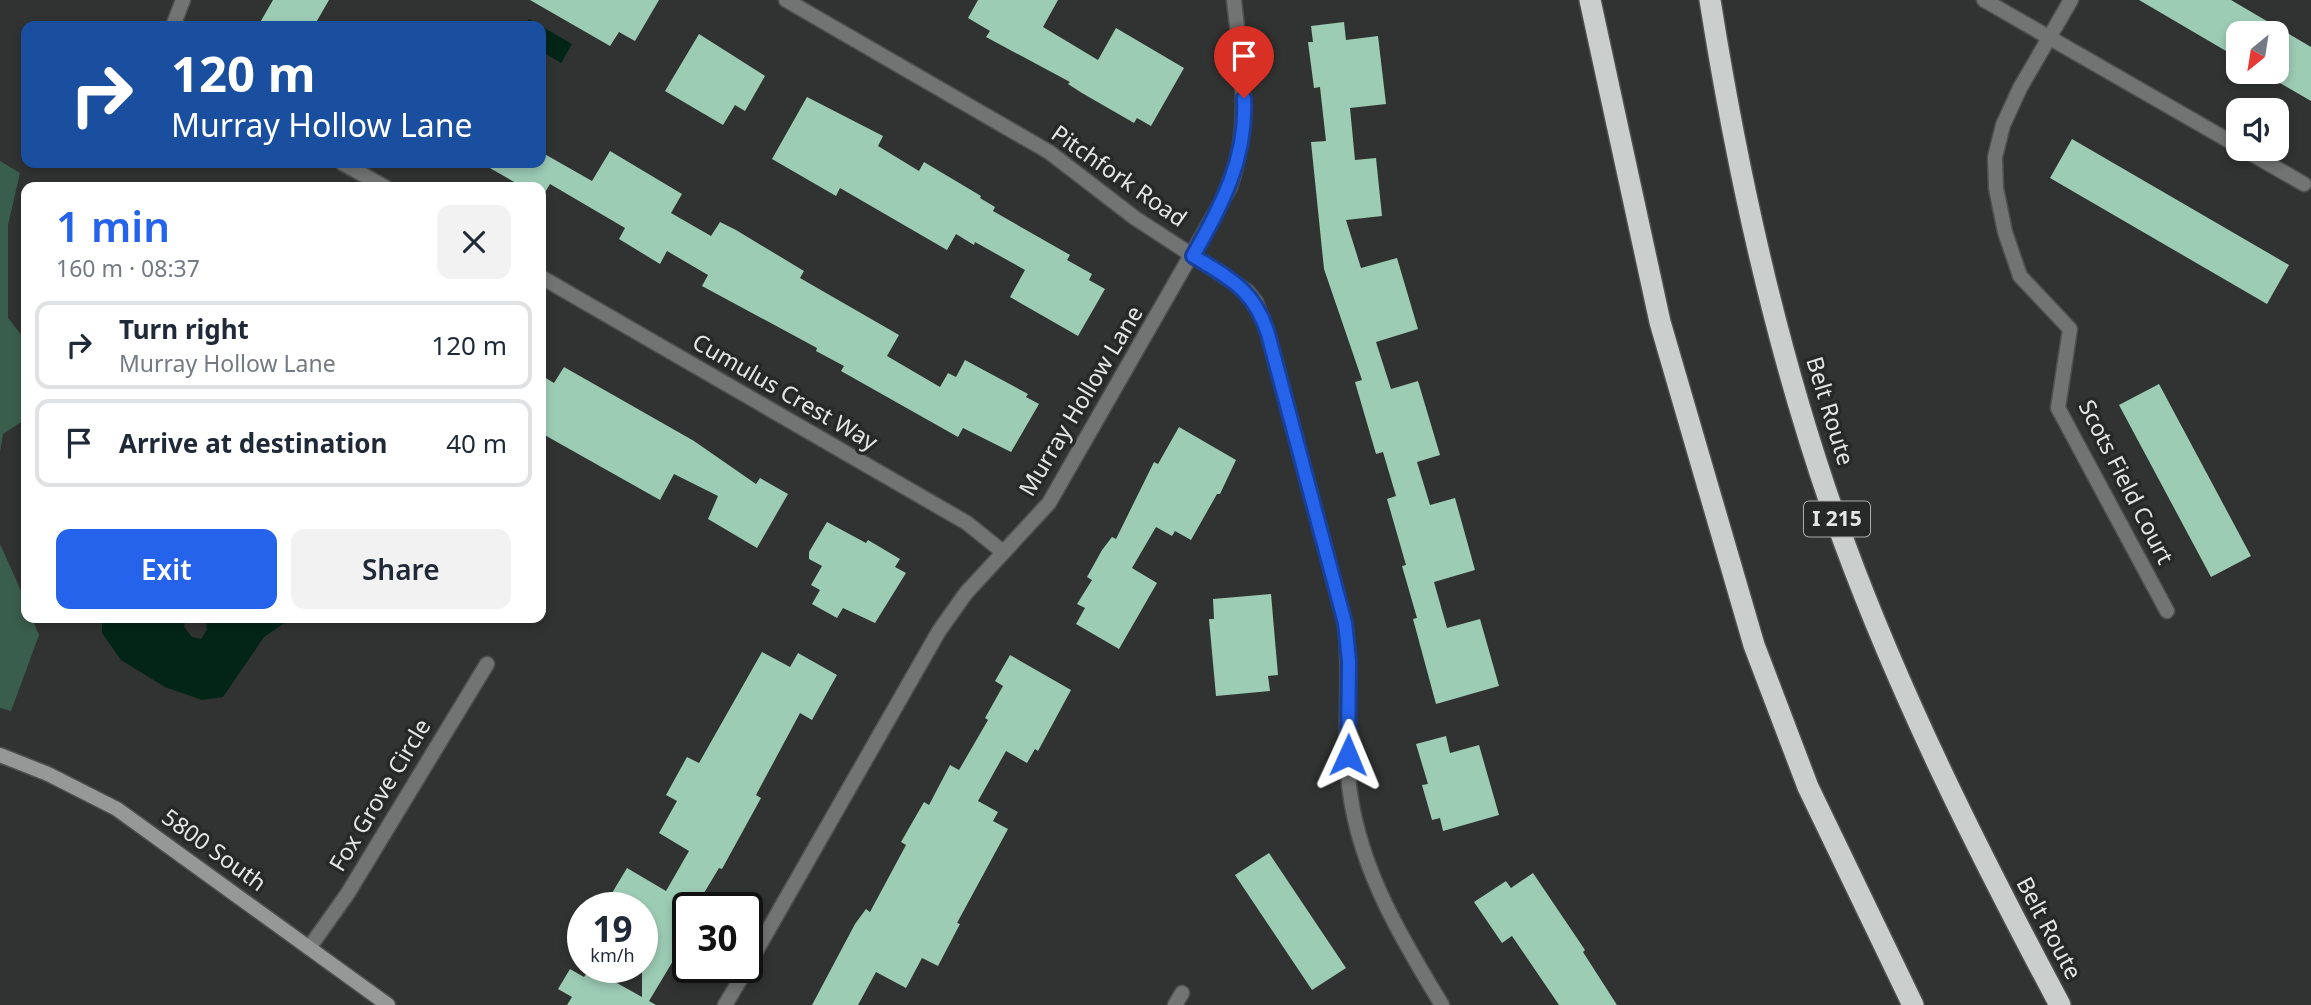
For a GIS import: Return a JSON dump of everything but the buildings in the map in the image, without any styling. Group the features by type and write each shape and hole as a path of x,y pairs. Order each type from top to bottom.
{"highway":[{"path":"1590,0 1660,322 1754,645 1808,787 1913,1005"},
{"name":"Belt Route","path":"1710,0 1730,124 1766,281 1794,387 1843,541 1886,649 1978,847 2060,1005"}],"street":[{"path":"175,21 183,0"},
{"name":"Pitchfork Road","path":"786,0 1049,152 1135,218 1247,291 1256,302 1266,326 1345,623 1349,661 1348,772 1361,844 1389,914 1442,1005"},
{"name":"Murray Hollow Lane","path":"763,939 939,631 966,593 1036,520 1055,494 1230,187 1243,144 1245,110 1234,0"},
{"path":"1984,0 2226,139"},
{"path":"2050,37 2071,0"},
{"name":"Scots Field Court","path":"2050,37 2003,125 1996,157 1996,188 2005,232 2020,276 2070,329 2058,408 2167,611"},
{"path":"2264,161 2304,184"},
{"path":"351,168 376,182"},
{"name":"Cumulus Crest Way","path":"546,280 967,523 1003,552"},
{"name":"Fox Grove Circle","path":"309,948 348,893 487,664"},
{"name":"5800 South","path":"0,755 48,774 117,808 388,1005"},
{"name":"Murray Hollow Lane","path":"725,1005 738,983"}],"shaded area":[{"path":"546,29 572,44 561,63 546,54"},
{"path":"0,161 20,173 8,225 8,318 21,335 21,422 3,434 0,452"},
{"path":"0,544 21,591 21,623 34,623 39,635 11,711 0,708"},
{"path":"102,623 185,623 184,627 192,637 201,639 207,630 206,623 285,623 264,637 223,697 202,700 165,687 121,660 102,633"}],"route":[{"path":"1244,98 1243,144 1237,166 1230,187 1193,256 1247,291 1256,302 1268,334 1345,623 1349,661 1348,755"}]}
